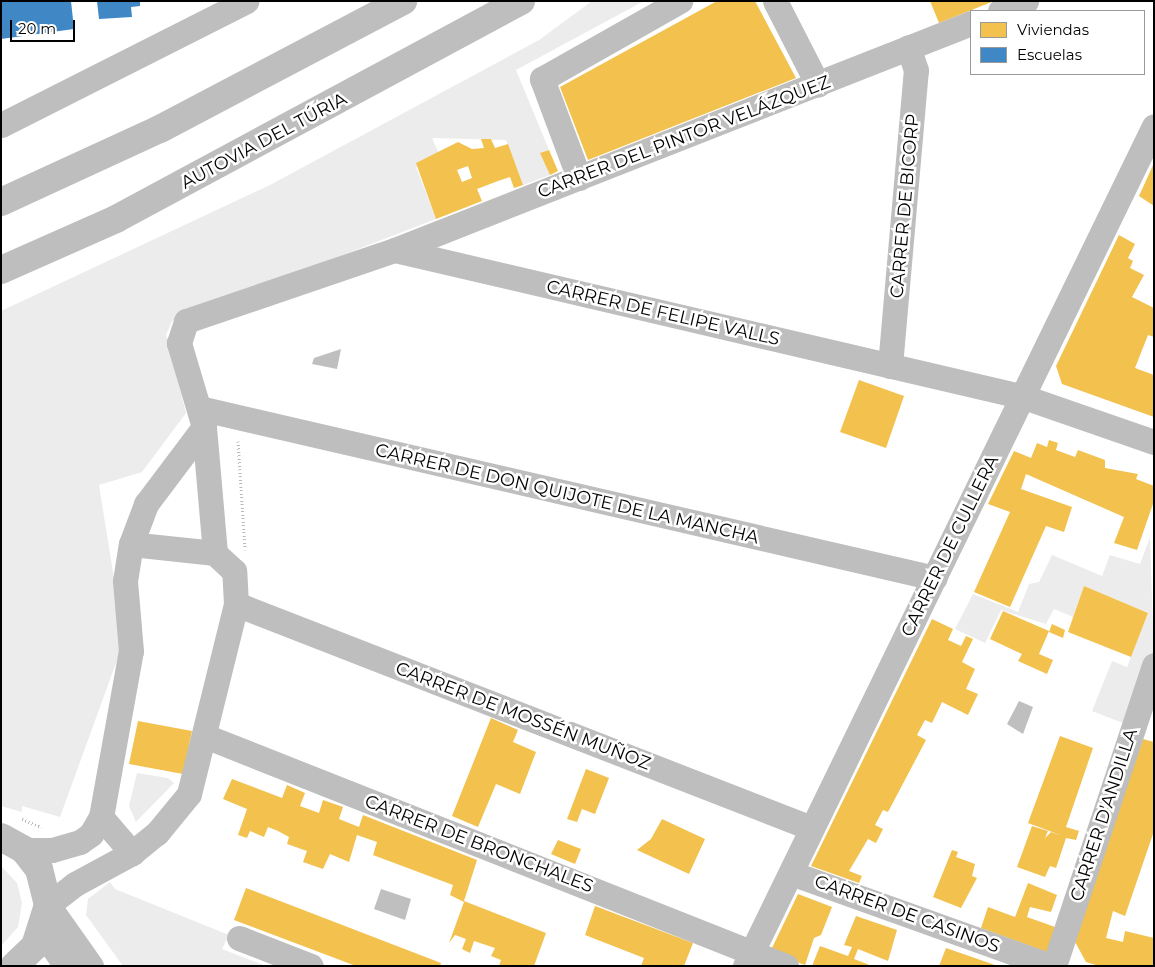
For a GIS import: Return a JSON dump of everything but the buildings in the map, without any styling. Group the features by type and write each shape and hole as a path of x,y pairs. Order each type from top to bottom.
{"main road":[{"path":"1,202 160,129 402,1"},
{"name":"AUTOVIA DEL TÚRIA","path":"1,270 116,219 521,1"},
{"path":"12,844 41,875 45,918 68,966"},
{"path":"14,966 35,946 45,918"}],"street":[{"path":"1,125 247,1"},
{"path":"579,178 542,79 680,1"},
{"path":"775,1 818,85"},
{"path":"1003,10 1026,1"},
{"name":"CARRER DEL PINTOR VELÁZQUEZ","path":"395,250 818,85 970,23"},
{"name":"CARRER DE BICORP","path":"890,366 916,70 908,47"},
{"name":"CARRER DE CULLERA","path":"749,959 811,828 1024,397 1154,126"},
{"path":"215,553 201,417 179,332 194,317 395,250"},
{"name":"CARRER DE FELIPE VALLS","path":"395,250 1024,397 1154,442"},
{"path":"12,844 52,850 80,842 91,834 101,816 131,651 125,581 130,544 146,504 201,417"},
{"name":"CARRER DE DON QUIJOTE DE LA MANCHA","path":"201,417 935,578"},
{"path":"91,966 45,918 75,884 132,853 162,828 189,794 205,736 236,604 234,571 215,553 130,544"},
{"name":"CARRER DE MOSSÉN MUÑOZ","path":"236,604 811,828"},
{"name":"CARRER D'ANDILLA","path":"1052,966 1154,665"},
{"name":"CARRER DE BRONCHALES","path":"205,736 749,959 786,966"},
{"path":"101,816 132,853"},
{"name":"CARRER DE CASINOS","path":"791,873 1052,966"},
{"path":"239,938 311,966"}],"path":[{"path":"238,434 246,553"}],"shaded area":[{"path":"592,1 644,1 516,70 549,150 541,153 550,175 523,185 506,140 432,138 439,154 416,167 436,219 172,321 166,335 186,413 142,472 99,485 124,641 60,817 22,806 22,812 1,806 1,311 270,185 539,40"},
{"path":"341,349 337,369 312,364 314,358"},
{"path":"1150,537 1154,660 1133,727 1092,711 1112,661 1127,667 1148,613 1084,586 1073,617 1054,609 1046,624 1001,610 985,643 955,629 973,594 1018,612 1029,584 1039,582 1052,555 1102,576 1110,555 1140,564"},
{"path":"1019,701 1033,707 1023,734 1007,724"},
{"path":"137,773 168,778 174,783 136,822 129,806"},
{"path":"1,866 17,883 22,903 18,927 1,946"},
{"path":"110,882 115,889 229,935 222,949 266,966 123,966 86,915 88,899"},
{"path":"381,889 411,899 405,920 374,909"}]}
